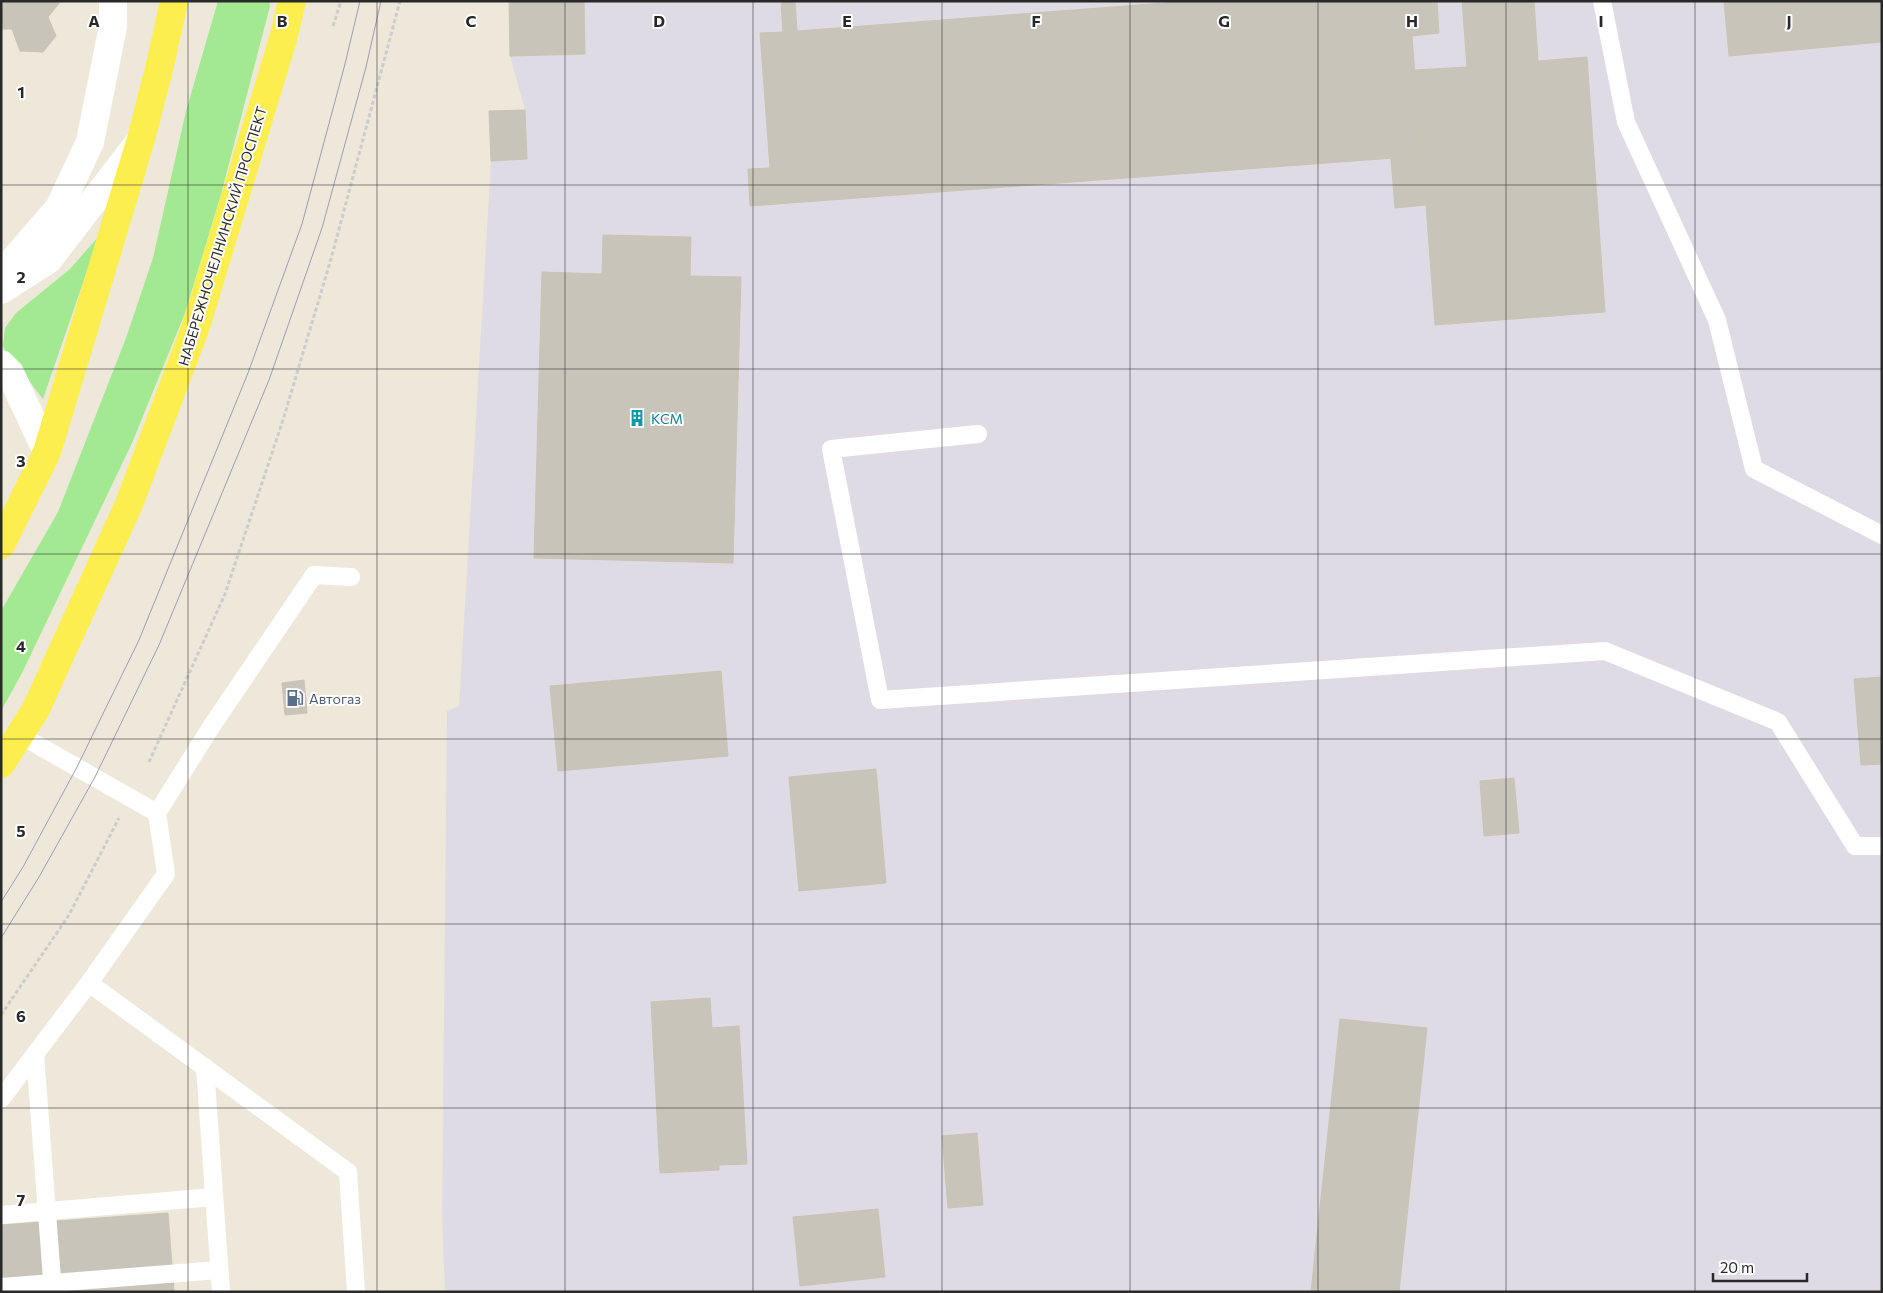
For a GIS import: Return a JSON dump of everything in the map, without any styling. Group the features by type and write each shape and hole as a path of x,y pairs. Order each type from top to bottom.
{"main road":[{"path":"1,544 47,452 141,139 174,1"},
{"name":"НАБЕРЕЖНОЧЕЛНИНСКИЙ ПРОСПЕКТ","path":"1,764 36,709 129,504 190,343 280,49 292,1"}],"street":[{"path":"1,275 59,208 90,142 113,26 113,1"},
{"path":"1,290 48,260 141,139"},
{"path":"1,364 10,373 47,452"}],"lane":[{"path":"1602,1 1626,122 1717,320 1754,469 1882,535"},
{"path":"978,434 831,449 880,700 1605,651 1778,722 1855,846 1882,846"},
{"path":"1,1099 89,983 166,874 157,813 211,727 314,575 351,577"},
{"path":"20,735 157,813"},
{"path":"89,983 348,1172 356,1292"},
{"path":"35,1054 53,1288"},
{"path":"205,1068 221,1292"},
{"path":"1,1214 214,1197"},
{"path":"1,1287 53,1288 219,1270"}],"path":[{"path":"333,26 341,1"},
{"path":"149,762 225,594 280,429 331,259 400,1"},
{"path":"1,1014 69,915 122,813"}],"shaded area":[{"path":"584,1 1882,1 1882,1292 445,1292 442,1218 447,711 459,706 491,161 489,111 525,110 510,56 585,54"}],"green space":[{"path":"218,1 269,1 270,6 220,198 185,313 132,443 22,673 1,711 1,611 58,512 126,338 153,258 186,111"},
{"path":"99,236 43,399 7,356 3,346 5,328 16,313 70,269"}],"building":[{"path":"1,1 61,1 48,17 56,36 43,52 20,51 12,29 1,29"},
{"path":"509,1 584,1 585,54 510,56"},
{"path":"781,1 795,1 797,31 1191,1 1437,1 1439,33 1412,36 1421,156 750,206 748,169 770,168 760,33 783,32"},
{"path":"1462,1 1534,1 1538,61 1587,57 1605,312 1435,325 1426,205 1395,208 1391,159 1421,156 1415,70 1467,67"},
{"path":"1724,1 1882,1 1882,42 1729,56"},
{"path":"525,110 527,159 491,161 489,111"},
{"name":"КСМ","path":"603,235 691,237 690,276 741,277 733,563 534,558 542,272 602,274"},
{"path":"721,671 728,756 558,771 550,686"},
{"path":"1882,677 1882,764 1861,765 1854,679"},
{"name":"Автогаз","path":"304,680 307,713 285,715 282,683"},
{"path":"876,769 886,883 799,891 789,777"},
{"path":"1514,778 1519,833 1484,836 1480,781"},
{"path":"710,998 712,1028 739,1026 747,1164 719,1165 719,1170 660,1173 651,1002"},
{"path":"1340,1019 1427,1028 1399,1292 1311,1292"},
{"path":"977,1133 983,1205 948,1208 942,1136"},
{"path":"878,1209 885,1277 800,1286 793,1217"},
{"path":"168,1213 174,1292 1,1292 1,1225"}],"tram line":[{"path":"1,902 23,867 77,767 139,640 248,373 302,224 360,1"},
{"path":"1,938 39,877 95,777 159,645 269,380 322,228 366,67 381,1"}],"place":[{"name":"КСМ","path":"637,418"},
{"name":"Автогаз","path":"295,698"}]}
